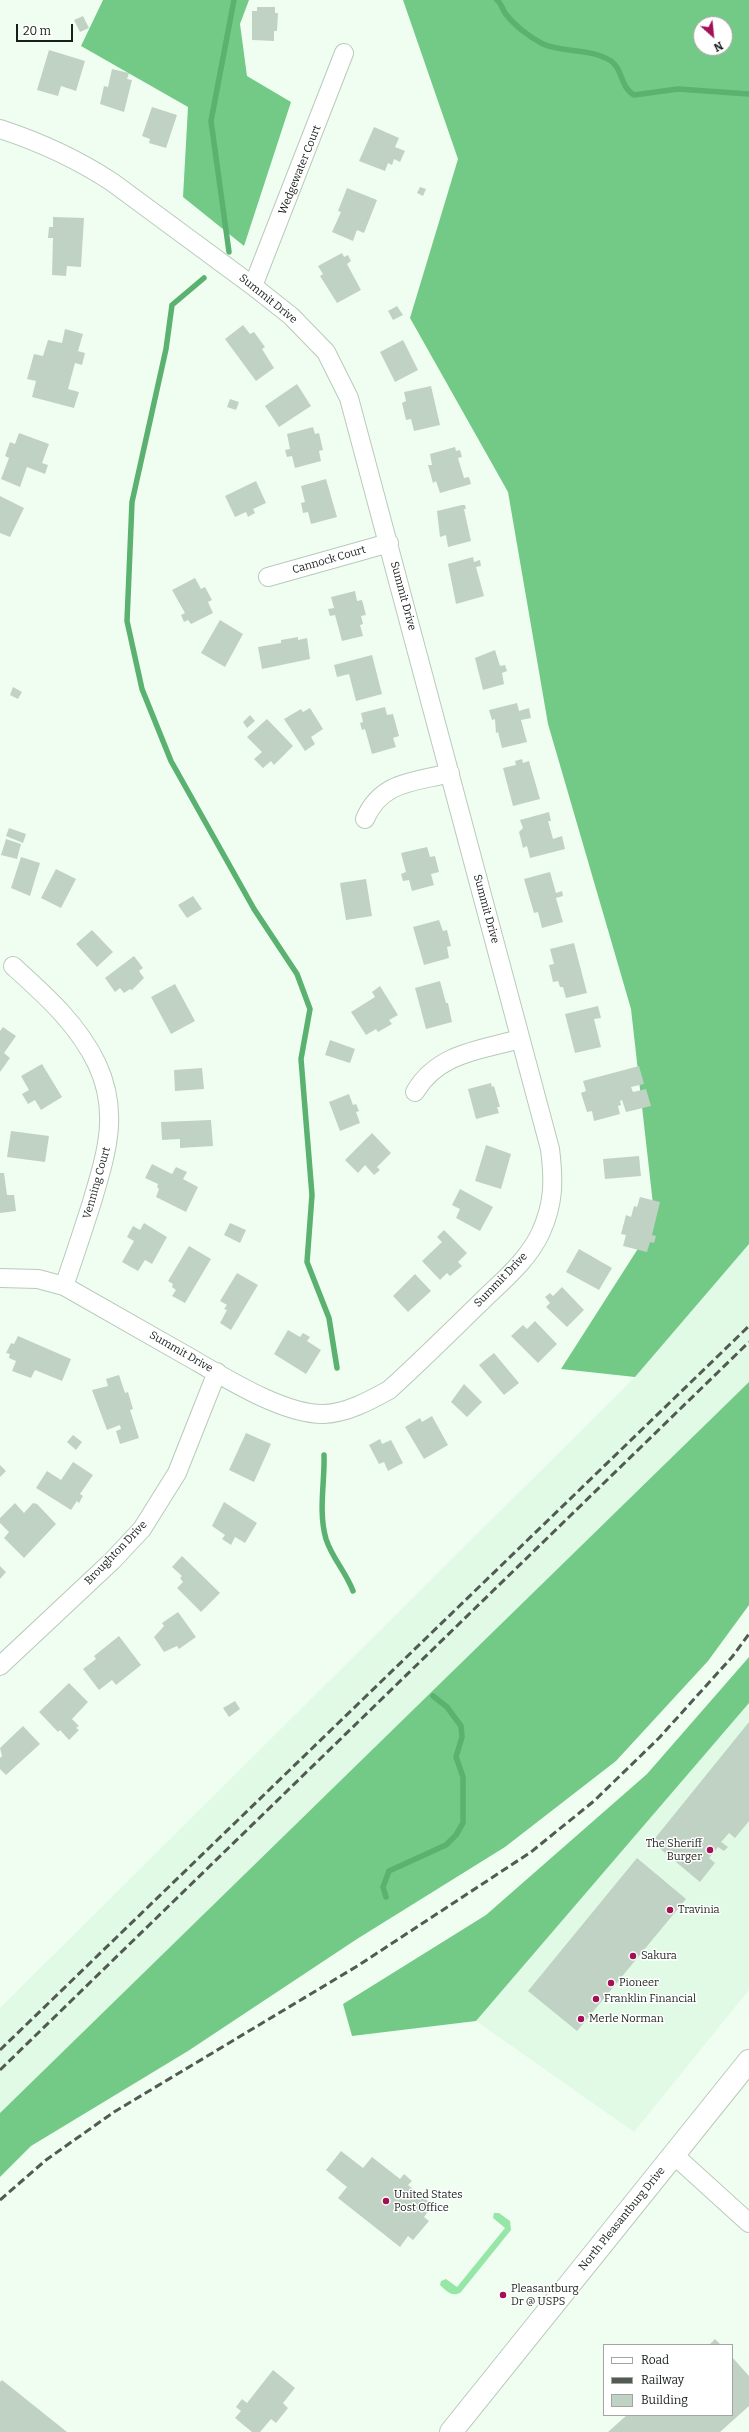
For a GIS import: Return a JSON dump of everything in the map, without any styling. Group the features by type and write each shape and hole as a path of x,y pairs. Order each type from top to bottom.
{"main road":[{"name":"North Pleasantburg Drive","path":"451,2432 749,2061"}],"street":[{"name":"Wedgewater Court","path":"253,286 344,53"},
{"name":"Summit Drive","path":"0,129 39,142 90,168 253,286 290,316 326,352 337,370 349,398 389,543 550,1149 554,1182 548,1210 540,1233 529,1251 508,1276 389,1390 367,1402 342,1411 323,1414 290,1409 217,1372 64,1286 38,1279 0,1278"},
{"name":"Cannock Court","path":"268,577 389,543"},
{"path":"365,819 370,808 391,787 450,773"},
{"name":"Venning Court","path":"13,966 45,994 68,1019 84,1042 97,1065 108,1104 110,1121 108,1149 64,1286"},
{"path":"415,1092 433,1070 449,1059 520,1039"},
{"name":"Broughton Drive","path":"0,1666 112,1561 142,1529 177,1473 217,1372"},
{"path":"674,2155 749,2224"}],"shaded area":[{"path":"749,1244 749,1382 0,2113 0,2008 635,1377"},
{"path":"749,1703 749,1990 634,2132 476,2021"}],"green space":[{"path":"103,0 249,0 240,24 247,76 291,102 244,246 183,197 188,107 81,46"},
{"path":"403,0 749,0 749,1244 635,1377 561,1369 655,1222 631,1009 548,724 508,492 410,318 458,159"},
{"path":"749,1382 749,1605 708,1661 616,1761 505,1847 357,1939 188,2051 31,2146 0,2177 0,2113"},
{"path":"749,1657 749,1703 476,2021 352,2036 343,2004 486,1915 647,1774"},
{"path":"494,2213 499,2213 510,2221 511,2230 461,2292 458,2294 450,2293 440,2285 441,2281 446,2279 457,2287 505,2228 493,2218"}],"building":[{"path":"257,7 275,7 275,13 278,13 277,31 274,31 274,41 252,40 252,11 257,11"},
{"path":"83,16 89,28 80,32 74,20"},
{"path":"49,50 85,61 76,91 61,86 58,96 37,90"},
{"path":"112,69 129,73 127,79 132,80 124,112 100,104 104,86 108,87"},
{"path":"152,107 177,115 166,148 149,143 150,139 142,136"},
{"path":"374,127 399,138 395,147 405,151 400,162 394,159 392,165 388,163 385,171 359,161"},
{"path":"420,187 426,189 423,196 417,193"},
{"path":"347,188 377,200 364,233 357,230 353,241 332,232 341,212 338,211"},
{"path":"53,217 84,218 81,267 67,266 66,276 52,275 53,238 48,238 49,227 53,227"},
{"path":"342,253 344,257 348,255 351,261 347,264 361,290 337,303 320,276 323,274 318,266"},
{"path":"397,306 403,315 393,320 388,311"},
{"path":"243,325 250,334 254,332 265,347 262,349 274,368 256,381 225,339"},
{"path":"65,329 83,334 78,351 85,353 82,365 75,363 68,389 79,392 74,408 32,397 36,381 27,379 34,354 43,356 48,340 62,343"},
{"path":"403,340 418,370 395,382 380,352"},
{"path":"297,384 311,406 279,427 265,406"},
{"path":"431,386 440,425 414,431 411,419 406,420 402,403 406,401 404,392"},
{"path":"230,399 239,402 236,410 227,407"},
{"path":"313,427 315,434 319,433 323,450 319,451 321,461 295,468 292,456 287,457 285,450 290,449 287,434"},
{"path":"19,433 49,444 42,463 48,465 45,474 27,467 20,487 1,479 9,458 5,456 10,442 15,444"},
{"path":"455,447 456,451 460,450 462,457 458,458 464,478 469,477 471,484 440,493 436,481 433,483 428,465 432,465 430,454"},
{"path":"326,479 337,517 311,524 308,512 303,513 301,503 305,502 301,486"},
{"path":"256,481 266,503 253,509 255,513 248,517 246,512 235,517 225,496"},
{"path":"0,496 24,508 10,537 0,533"},
{"path":"465,505 466,509 464,509 471,541 448,547 446,535 440,537 437,511"},
{"path":"473,557 474,562 480,560 481,566 476,567 484,596 456,604 448,564"},
{"path":"195,578 201,589 205,587 212,600 208,602 213,613 191,624 188,620 184,622 181,615 185,613 172,590"},
{"path":"355,591 357,601 362,600 366,615 361,616 363,624 360,625 363,636 342,641 335,615 330,616 328,609 334,608 331,597"},
{"path":"220,620 243,634 225,667 201,653"},
{"path":"298,637 298,640 307,638 310,659 262,669 258,647 281,643 281,640"},
{"path":"495,650 500,666 505,665 507,671 502,673 504,684 483,690 475,658"},
{"path":"372,655 382,694 356,701 349,674 337,677 334,665"},
{"path":"13,687 22,692 18,699 10,695"},
{"path":"517,703 519,711 529,708 531,718 521,720 527,742 502,748 498,732 496,733 495,719 492,720 489,710"},
{"path":"385,707 387,715 393,714 399,736 393,738 396,747 372,754 365,729 362,730 360,723 363,722 361,713"},
{"path":"310,708 323,729 311,737 315,744 305,751 284,719 301,709 303,712"},
{"path":"250,715 255,721 247,728 243,722"},
{"path":"267,719 293,746 274,765 271,761 263,768 254,759 262,752 247,737"},
{"path":"522,759 523,763 529,761 540,799 513,806 503,768 516,765 515,761"},
{"path":"549,812 551,821 548,821 553,839 562,836 565,849 530,858 527,846 523,848 519,832 523,828 520,820"},
{"path":"9,828 26,834 23,843 6,836"},
{"path":"6,839 21,844 17,859 1,855"},
{"path":"427,847 430,857 435,856 439,872 431,874 434,885 412,891 409,880 403,881 401,874 406,872 401,853"},
{"path":"21,857 40,863 30,896 11,888"},
{"path":"56,869 76,879 61,908 41,898"},
{"path":"550,872 556,893 562,891 563,896 556,898 563,922 542,928 538,912 534,913 524,879"},
{"path":"366,879 372,916 346,920 340,883"},
{"path":"193,896 202,909 187,918 178,905"},
{"path":"439,920 443,931 447,930 451,946 447,947 449,958 424,965 413,927"},
{"path":"92,930 113,952 97,967 76,944"},
{"path":"574,943 587,993 566,998 563,987 560,987 558,981 553,982 549,965 554,964 550,949"},
{"path":"134,956 143,968 139,971 144,978 132,990 130,989 124,993 120,988 115,992 105,978"},
{"path":"440,981 446,1003 448,1003 452,1022 426,1029 415,988"},
{"path":"175,984 195,1021 171,1034 151,997"},
{"path":"380,986 398,1015 389,1020 392,1024 378,1032 376,1029 366,1035 351,1012 375,997 372,992"},
{"path":"598,1006 601,1018 594,1019 601,1047 575,1053 565,1014"},
{"path":"3,1027 16,1036 4,1053 10,1058 0,1072 0,1031"},
{"path":"330,1040 355,1049 350,1063 325,1055"},
{"path":"42,1064 62,1097 41,1110 35,1100 28,1104 22,1094 29,1090 21,1076"},
{"path":"639,1066 644,1084 631,1087 633,1092 646,1089 651,1106 626,1112 622,1100 620,1101 621,1105 618,1106 620,1114 594,1121 592,1111 587,1112 581,1093 586,1091 583,1081"},
{"path":"202,1068 204,1089 175,1091 174,1070"},
{"path":"491,1083 492,1087 494,1086 500,1107 497,1107 499,1113 476,1119 468,1089"},
{"path":"349,1094 353,1105 356,1104 359,1111 356,1112 360,1123 340,1131 329,1102"},
{"path":"211,1120 213,1146 180,1148 180,1139 162,1140 161,1122"},
{"path":"11,1131 49,1136 45,1162 7,1157"},
{"path":"372,1133 391,1153 377,1167 380,1170 374,1175 365,1165 358,1173 345,1160"},
{"path":"486,1145 511,1154 501,1189 475,1181"},
{"path":"639,1156 641,1176 605,1179 603,1159"},
{"path":"152,1164 172,1174 176,1167 187,1172 183,1179 198,1187 186,1212 156,1197 159,1189 157,1187 158,1184 145,1178"},
{"path":"0,1173 4,1173 7,1195 14,1195 16,1211 0,1213"},
{"path":"460,1189 493,1207 480,1231 456,1218 460,1209 452,1205"},
{"path":"640,1197 660,1202 652,1235 656,1236 654,1243 650,1242 647,1252 623,1246 626,1235 621,1234 626,1215 631,1217 634,1206 637,1207"},
{"path":"144,1223 167,1237 152,1264 145,1260 138,1271 122,1262 134,1241 127,1237 133,1226 140,1230"},
{"path":"230,1223 246,1230 240,1243 224,1235"},
{"path":"444,1230 467,1253 458,1262 462,1266 450,1276 447,1273 440,1280 422,1261 442,1242 437,1237"},
{"path":"189,1246 211,1259 185,1303 172,1296 176,1290 172,1287 173,1284 168,1281"},
{"path":"579,1249 612,1268 599,1290 566,1272"},
{"path":"237,1273 258,1285 231,1330 220,1323 227,1310 224,1309 227,1305 220,1301"},
{"path":"415,1274 431,1291 408,1312 393,1296"},
{"path":"562,1287 584,1310 567,1327 546,1307 550,1303 545,1297 550,1293 553,1296"},
{"path":"535,1321 557,1344 538,1363 511,1336 523,1325 527,1329"},
{"path":"288,1330 300,1337 303,1333 310,1337 307,1341 321,1350 306,1374 274,1354"},
{"path":"18,1336 71,1359 62,1381 35,1370 31,1378 12,1371 16,1361 9,1358 10,1354 6,1353 11,1343 14,1344"},
{"path":"494,1353 519,1383 504,1395 479,1365"},
{"path":"119,1375 125,1393 128,1392 133,1409 130,1410 139,1438 120,1444 116,1431 121,1429 120,1425 107,1430 92,1390 108,1386 106,1379"},
{"path":"464,1384 482,1402 467,1417 451,1402"},
{"path":"432,1416 448,1445 424,1459 405,1427 420,1418 422,1422"},
{"path":"246,1433 271,1444 254,1482 229,1470"},
{"path":"73,1435 82,1442 76,1450 67,1442"},
{"path":"380,1439 382,1444 391,1440 403,1463 388,1471 384,1462 379,1464 369,1445"},
{"path":"73,1462 93,1475 80,1494 83,1496 79,1503 77,1501 71,1510 36,1488 47,1471 61,1480"},
{"path":"0,1465 6,1471 0,1477"},
{"path":"224,1502 257,1523 245,1543 235,1537 231,1545 222,1539 225,1535 212,1526"},
{"path":"15,1503 24,1513 33,1503 37,1504 56,1524 24,1558 4,1538 9,1532 0,1523 0,1518"},
{"path":"182,1556 220,1593 201,1612 177,1588 183,1582 180,1578 182,1576 172,1567"},
{"path":"0,1566 6,1572 0,1579"},
{"path":"178,1612 196,1637 179,1649 177,1646 164,1652 154,1637 164,1626 162,1623"},
{"path":"119,1636 141,1665 116,1685 112,1680 99,1690 83,1669 96,1659 94,1656"},
{"path":"69,1683 88,1702 72,1719 79,1726 76,1728 79,1730 69,1740 60,1730 58,1732 39,1712"},
{"path":"235,1701 240,1709 229,1717 223,1708"},
{"path":"749,1722 749,1821 735,1838 729,1833 721,1842 728,1847 724,1851 718,1847 709,1858 715,1863 700,1882 652,1842"},
{"path":"23,1726 40,1744 6,1775 0,1769 0,1758 2,1756 0,1748"},
{"path":"637,1858 686,1899 577,2031 528,1991"},
{"name":"United States Post Office","path":"341,2151 363,2168 372,2157 400,2179 404,2174 412,2181 408,2185 433,2205 424,2217 429,2221 413,2240 408,2236 400,2247 338,2198 347,2187 326,2170"},
{"path":"715,2339 720,2344 710,2344"},
{"path":"733,2358 749,2376 749,2406 720,2432 608,2432 626,2416 733,2416"},
{"path":"273,2370 295,2388 283,2403 288,2408 276,2423 271,2419 260,2432 252,2432 235,2418 241,2411 236,2407 242,2399 247,2403"},
{"path":"2,2380 67,2432 0,2432 0,2382"}],"waterway":[{"path":"229,252 211,121 234,0"},
{"path":"497,0 505,13 517,26 543,44 559,49 595,54 611,61 618,69 629,92 634,95 678,89 749,94"},
{"path":"204,278 172,305 166,349 132,502 127,621 142,689 171,761 254,909 297,974 310,1009 301,1059 312,1195 307,1262 329,1318 337,1368"},
{"path":"324,1455 322,1518 326,1539 335,1559 353,1591"},
{"path":"386,1897 383,1887 389,1871 446,1845 456,1835 463,1823 463,1777 456,1757 462,1737 461,1726 447,1707 433,1696"}],"railway":[{"path":"0,2050 749,1326"},
{"path":"0,2070 749,1342"},
{"path":"0,2200 46,2160 114,2112 359,1965 531,1852 594,1801 659,1738 732,1657 749,1634"}],"place":[{"name":"The Sheriff Burger","path":"710,1850"},
{"name":"Travinia","path":"670,1910"},
{"name":"Sakura","path":"633,1956"},
{"name":"Pioneer","path":"611,1983"},
{"name":"Franklin Financial","path":"596,1999"},
{"name":"Merle Norman","path":"581,2019"},
{"name":"United States Post Office","path":"386,2201"},
{"name":"Pleasantburg Dr @ USPS","path":"503,2295"}]}
